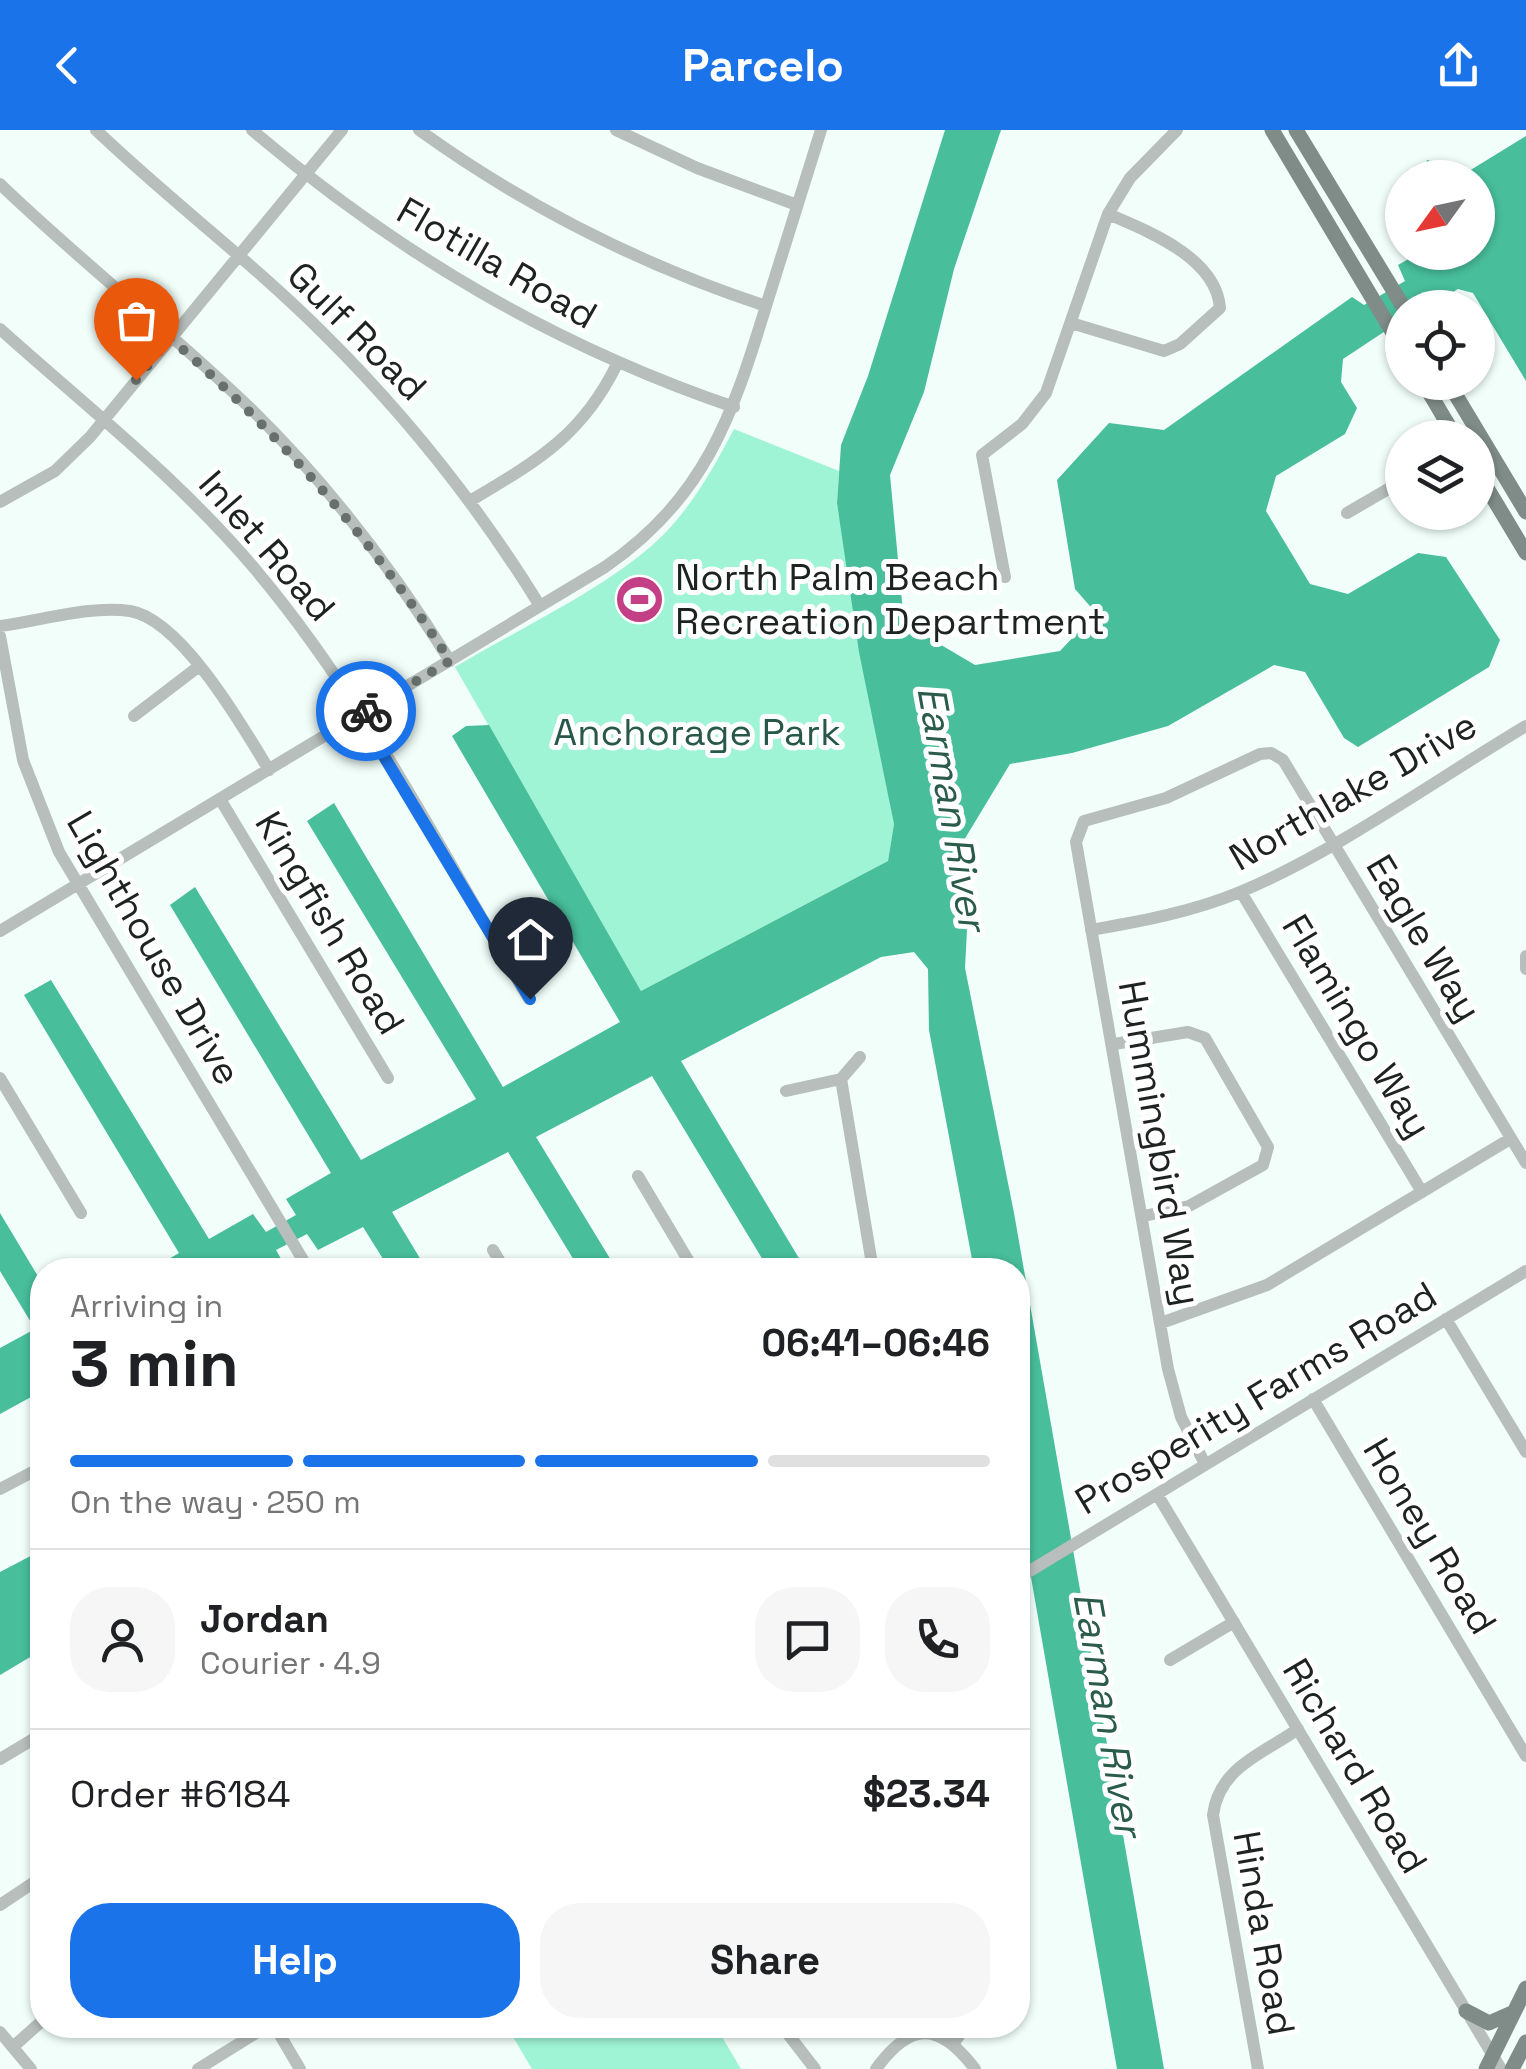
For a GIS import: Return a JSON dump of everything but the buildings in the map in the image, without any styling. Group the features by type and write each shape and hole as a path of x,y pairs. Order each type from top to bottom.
{"main road":[{"path":"1272,130 1385,319"},
{"path":"1296,130 1393,290"},
{"path":"1343,248 1362,237"},
{"path":"1495,463 1526,512"},
{"path":"1495,498 1521,534 1526,553"},
{"path":"1493,2065 1526,1988"},
{"path":"1466,2011 1488,2023 1514,2012"},
{"path":"1512,2069 1526,2042"}],"street":[{"name":"Gulf Road","path":"96,130 363,374 470,502 540,606"},
{"name":"Flotilla Road","path":"252,130 389,238 476,294 617,364 734,407"},
{"path":"0,502 55,470 103,419 342,130"},
{"path":"419,130 497,183 588,234 683,277 766,306"},
{"path":"616,130 697,168 798,206"},
{"path":"0,930 616,560 665,518 712,455 734,407 821,130"},
{"path":"1005,577 982,454 1015,431 1040,404 1054,376 1108,214 1135,172 1177,130"},
{"path":"0,184 252,411 326,490 393,575 450,661"},
{"path":"1071,323 1164,351 1180,344 1220,308 1213,288 1168,242 1108,214"},
{"name":"Inlet Road","path":"0,329 186,494 246,558 306,635 359,715 530,999"},
{"path":"470,502 569,436 593,407 617,364"},
{"path":"1347,513 1385,491"},
{"name":"Kingfish Road","path":"0,626 132,611 165,627 198,667 269,770"},
{"name":"Lighthouse Drive","path":"0,636 23,760 46,822 78,885 302,1258"},
{"path":"134,716 198,667"},
{"name":"Northlake Drive","path":"1091,930 1174,914 1241,892 1332,843 1526,726"},
{"name":"Eagle Way","path":"1079,826 1089,818 1195,786 1264,753 1283,760 1526,1163"},
{"name":"Kingfish Road","path":"220,799 388,1078"},
{"name":"Hummingbird Way","path":"1079,826 1076,842 1161,1323 1181,1417 1205,1464"},
{"name":"Flamingo Way","path":"1241,892 1422,1192"},
{"path":"1526,956 1526,969"},
{"path":"1114,1044 1188,1032 1205,1038 1268,1147 1262,1165 1207,1198 1144,1216"},
{"path":"786,1091 841,1079 860,1057"},
{"path":"0,1078 81,1212"},
{"path":"841,1079 871,1258"},
{"path":"1161,1323 1252,1293 1510,1138"},
{"path":"638,1176 687,1258"},
{"path":"493,1250 497,1258"},
{"name":"Prosperity Farms Road","path":"1030,1571 1526,1270"},
{"path":"1446,1319 1526,1452"},
{"name":"Honey Road","path":"1313,1399 1526,1756"},
{"path":"0,1489 30,1473"},
{"name":"Richard Road","path":"1157,1494 1466,2011 1493,2065"},
{"path":"1170,1660 1234,1622"},
{"name":"Hinda Road","path":"1258,2069 1213,1814 1220,1786 1230,1772 1298,1729"},
{"path":"0,1758 30,1741"},
{"path":"0,1906 30,1885"},
{"path":"0,2032 31,2069"},
{"path":"14,2046 30,2032"},
{"path":"198,2069 249,2038"},
{"path":"280,2038 300,2069"},
{"path":"792,2038 815,2069"},
{"path":"876,2069 905,2038"},
{"path":"950,2038 974,2069"}],"green space":[{"name":"Anchorage Park","path":"734,429 839,471 837,503 894,824 888,861 641,991 455,667 595,587 646,550 687,507"},
{"path":"514,2038 723,2038 741,2069 532,2069"}],"water":[{"name":"Earman River","path":"945,130 1001,130 954,269 924,392 890,475 904,623 975,665 1060,651 1096,613 1075,589 1057,480 1109,423 1164,430 1352,297 1364,305 1385,293 1385,331 1343,359 1341,382 1357,408 1345,434 1276,476 1266,511 1310,584 1348,594 1418,553 1446,557 1500,640 1489,667 1358,747 1344,738 1305,672 1274,665 1168,726 1072,753 1010,764 958,850 967,930 965,968 1022,1258 972,1258 929,1030 928,969 914,952 881,957 681,1061 799,1258 762,1258 652,1076 536,1137 610,1258 573,1258 508,1152 392,1212 420,1258 382,1258 363,1227 318,1250 307,1234 276,1250 281,1258 170,1258 179,1253 24,995 51,980 209,1239 253,1214 266,1232 296,1215 286,1199 331,1173 170,905 195,887 361,1160 476,1099 307,821 334,803 503,1087 620,1022 452,736 466,726 489,725 641,991 888,861 894,824 859,652 837,503 841,445 868,376"},
{"path":"1526,136 1526,381 1495,330 1495,290 1390,290 1405,281 1400,270 1495,270 1495,160 1487,160"},
{"path":"0,1213 30,1263 30,1321 0,1271"},
{"path":"1030,1304 1164,2069 1117,2069 1030,1572"},
{"path":"30,1332 30,1398 0,1414 0,1348"},
{"path":"30,1556 30,1657 0,1675 0,1572"}],"way so far":[{"path":"136,380 170,338 288,447 393,575 450,661 366,711"}],"place":[{"name":"North Palm Beach Recreation Department","path":"640,599"}],"route":[{"path":"366,711 359,715 530,999"}]}
